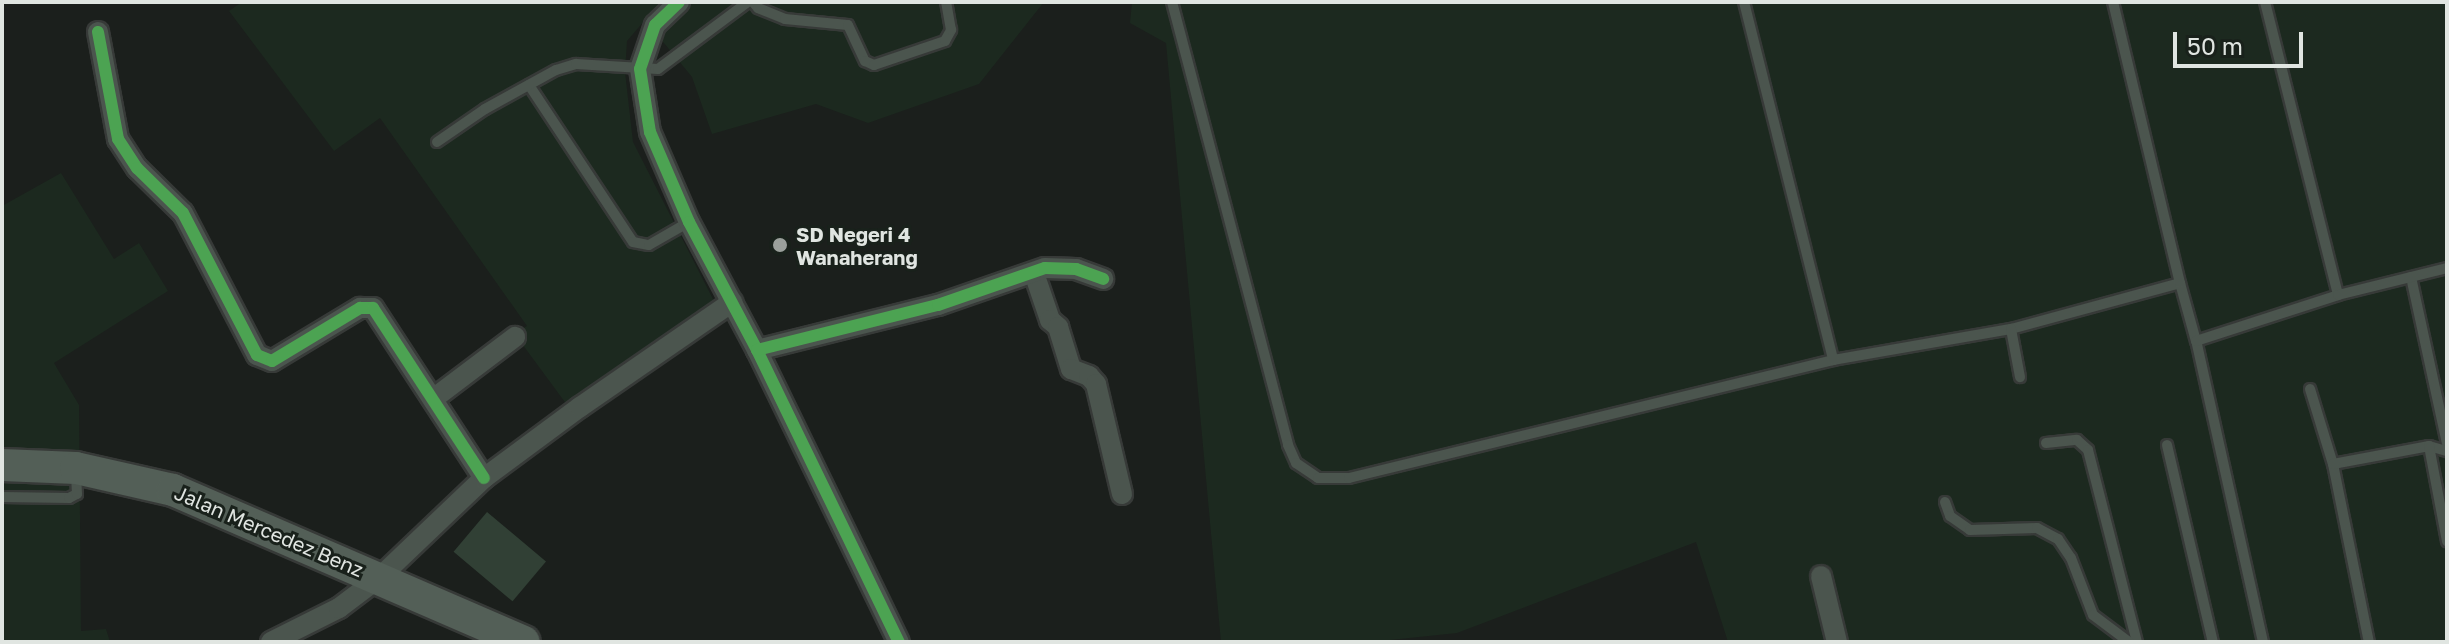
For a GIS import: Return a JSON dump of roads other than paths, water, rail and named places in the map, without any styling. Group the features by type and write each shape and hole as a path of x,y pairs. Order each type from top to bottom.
{"main road":[{"name":"Jalan Mercedez Benz","path":"2,465 76,468 173,490 380,577 509,640"}],"street":[{"path":"679,2 655,25 640,69 650,132 689,222 757,350 899,642"},
{"path":"98,32 118,139 137,168 183,213 257,355 272,361 360,308 369,307 377,312 484,478"},
{"path":"757,350 938,305 1053,267 1090,273 1103,279"},
{"path":"1034,273 1050,320 1058,327 1071,369 1089,376 1096,384 1122,494"},
{"path":"271,642 315,623 380,577 484,478 732,302"},
{"path":"433,399 515,337"},
{"path":"1821,576 1837,642"}],"lane":[{"path":"437,142 529,85 576,64 640,69 666,66 750,2 764,12 785,19 848,25 865,61 874,65 945,41 951,30 946,2"},
{"path":"1172,2 1288,445 1296,463 1318,478 1349,478 1833,360 2011,329 2180,283"},
{"path":"1744,2 1833,360"},
{"path":"2113,2 2196,341 2263,642"},
{"path":"2265,2 2338,295"},
{"path":"529,85 633,242 649,245 689,222"},
{"path":"2196,341 2338,295 2447,268"},
{"path":"2411,277 2447,443"},
{"path":"2011,329 2020,377"},
{"path":"2310,389 2333,464 2369,642"},
{"path":"2046,443 2077,440 2088,450 2137,642"},
{"path":"2167,445 2213,642"},
{"path":"2333,464 2429,446 2447,451"},
{"path":"2429,446 2447,541"},
{"path":"2,497 69,498 77,494 76,468"},
{"path":"1945,502 1950,516 1970,530 2037,528 2058,539 2071,558 2093,615 2129,642"}],"place":[{"name":"SD Negeri 4 Wanaherang","path":"780,245"}]}
